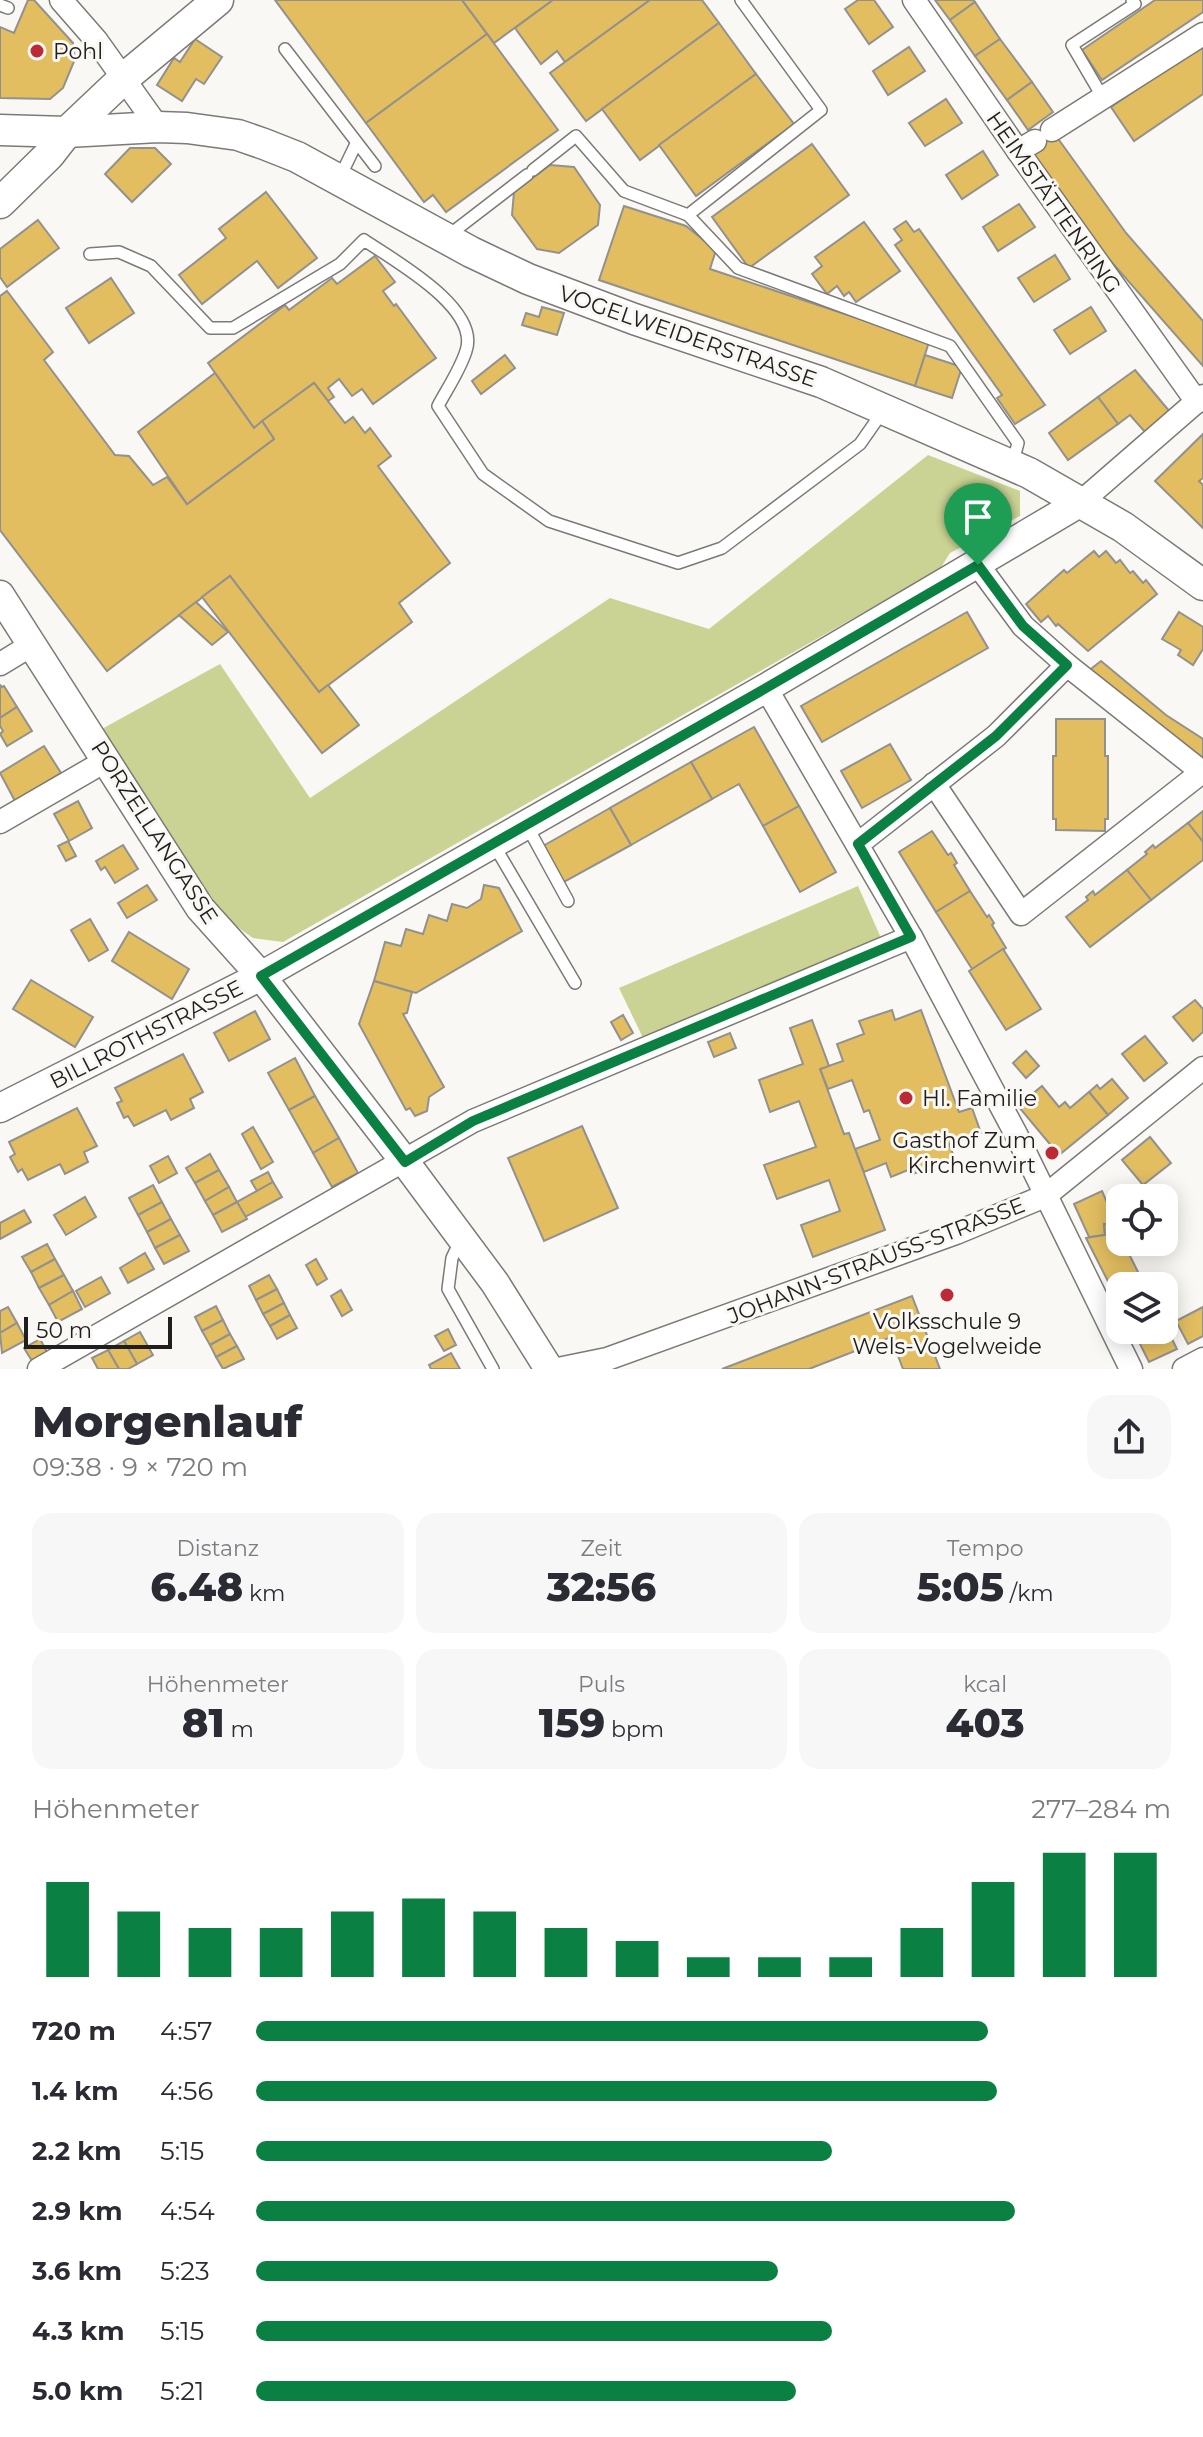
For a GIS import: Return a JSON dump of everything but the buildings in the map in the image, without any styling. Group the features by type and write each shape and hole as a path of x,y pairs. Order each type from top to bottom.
{"main road":[{"path":"0,203 49,155 67,132 123,79 218,0"},
{"name":"VOGELWEIDERSTRASSE","path":"0,130 67,132 187,128 238,135 297,157 445,238 528,279 634,319 779,367 885,408 1012,465 1123,527 1203,585"}],"street":[{"path":"61,0 96,40 158,127"},
{"name":"HEIMSTÄTTENRING","path":"914,0 1035,141 1200,399 1081,502"},
{"path":"1035,141 1203,34"},
{"name":"BILLROTHSTRASSE","path":"0,1108 261,976 766,688 1081,502"},
{"path":"934,784 1021,914 1202,772 1067,665 1023,626 978,565"},
{"name":"PORZELLANGASSE","path":"0,595 200,908 261,976 405,1162 495,1283 549,1369"},
{"path":"0,664 33,644"},
{"path":"858,844 996,736 1067,665"},
{"path":"766,688 911,937 1017,1136 1131,1369"},
{"path":"0,822 107,760"},
{"path":"39,1369 473,1121 911,937"},
{"name":"JOHANN-STRAUSS-STRASSE","path":"558,1369 607,1359 956,1233 1045,1196 1203,1068"},
{"path":"1184,1369 1203,1359"}],"lane":[{"path":"688,215 821,110 741,0"},
{"path":"1104,99 1072,45 1135,4 1132,0"},
{"path":"285,49 375,166"},
{"path":"445,238 576,136 624,191 688,215 738,268 950,346 1018,443 1012,465"},
{"path":"339,179 356,144"},
{"path":"90,254 119,252 151,266 210,328 233,328 340,264 364,240 435,289 465,323 468,349 438,406 483,474 549,521 678,563 722,548 860,444 885,408"},
{"path":"526,825 568,901"},
{"path":"493,844 575,983"},
{"path":"461,1239 452,1258 448,1289 493,1369"}],"green space":[{"path":"928,455 1020,491 1020,516 950,553 940,569 283,942 253,938 233,924 202,890 100,730 220,664 310,798 610,598 709,629"},
{"path":"858,886 881,938 644,1040 619,988"}],"place":[{"name":"Pohl","path":"37,51"},
{"name":"Hl. Familie","path":"906,1098"},
{"name":"Gasthof Zum Kirchenwirt","path":"1052,1153"},
{"name":"Volksschule 9 Wels-Vogelweide","path":"947,1295"}],"route":[{"path":"978,565 1023,626 1067,665 996,736 858,844 911,937 473,1121 405,1162 261,976 978,565"}]}
